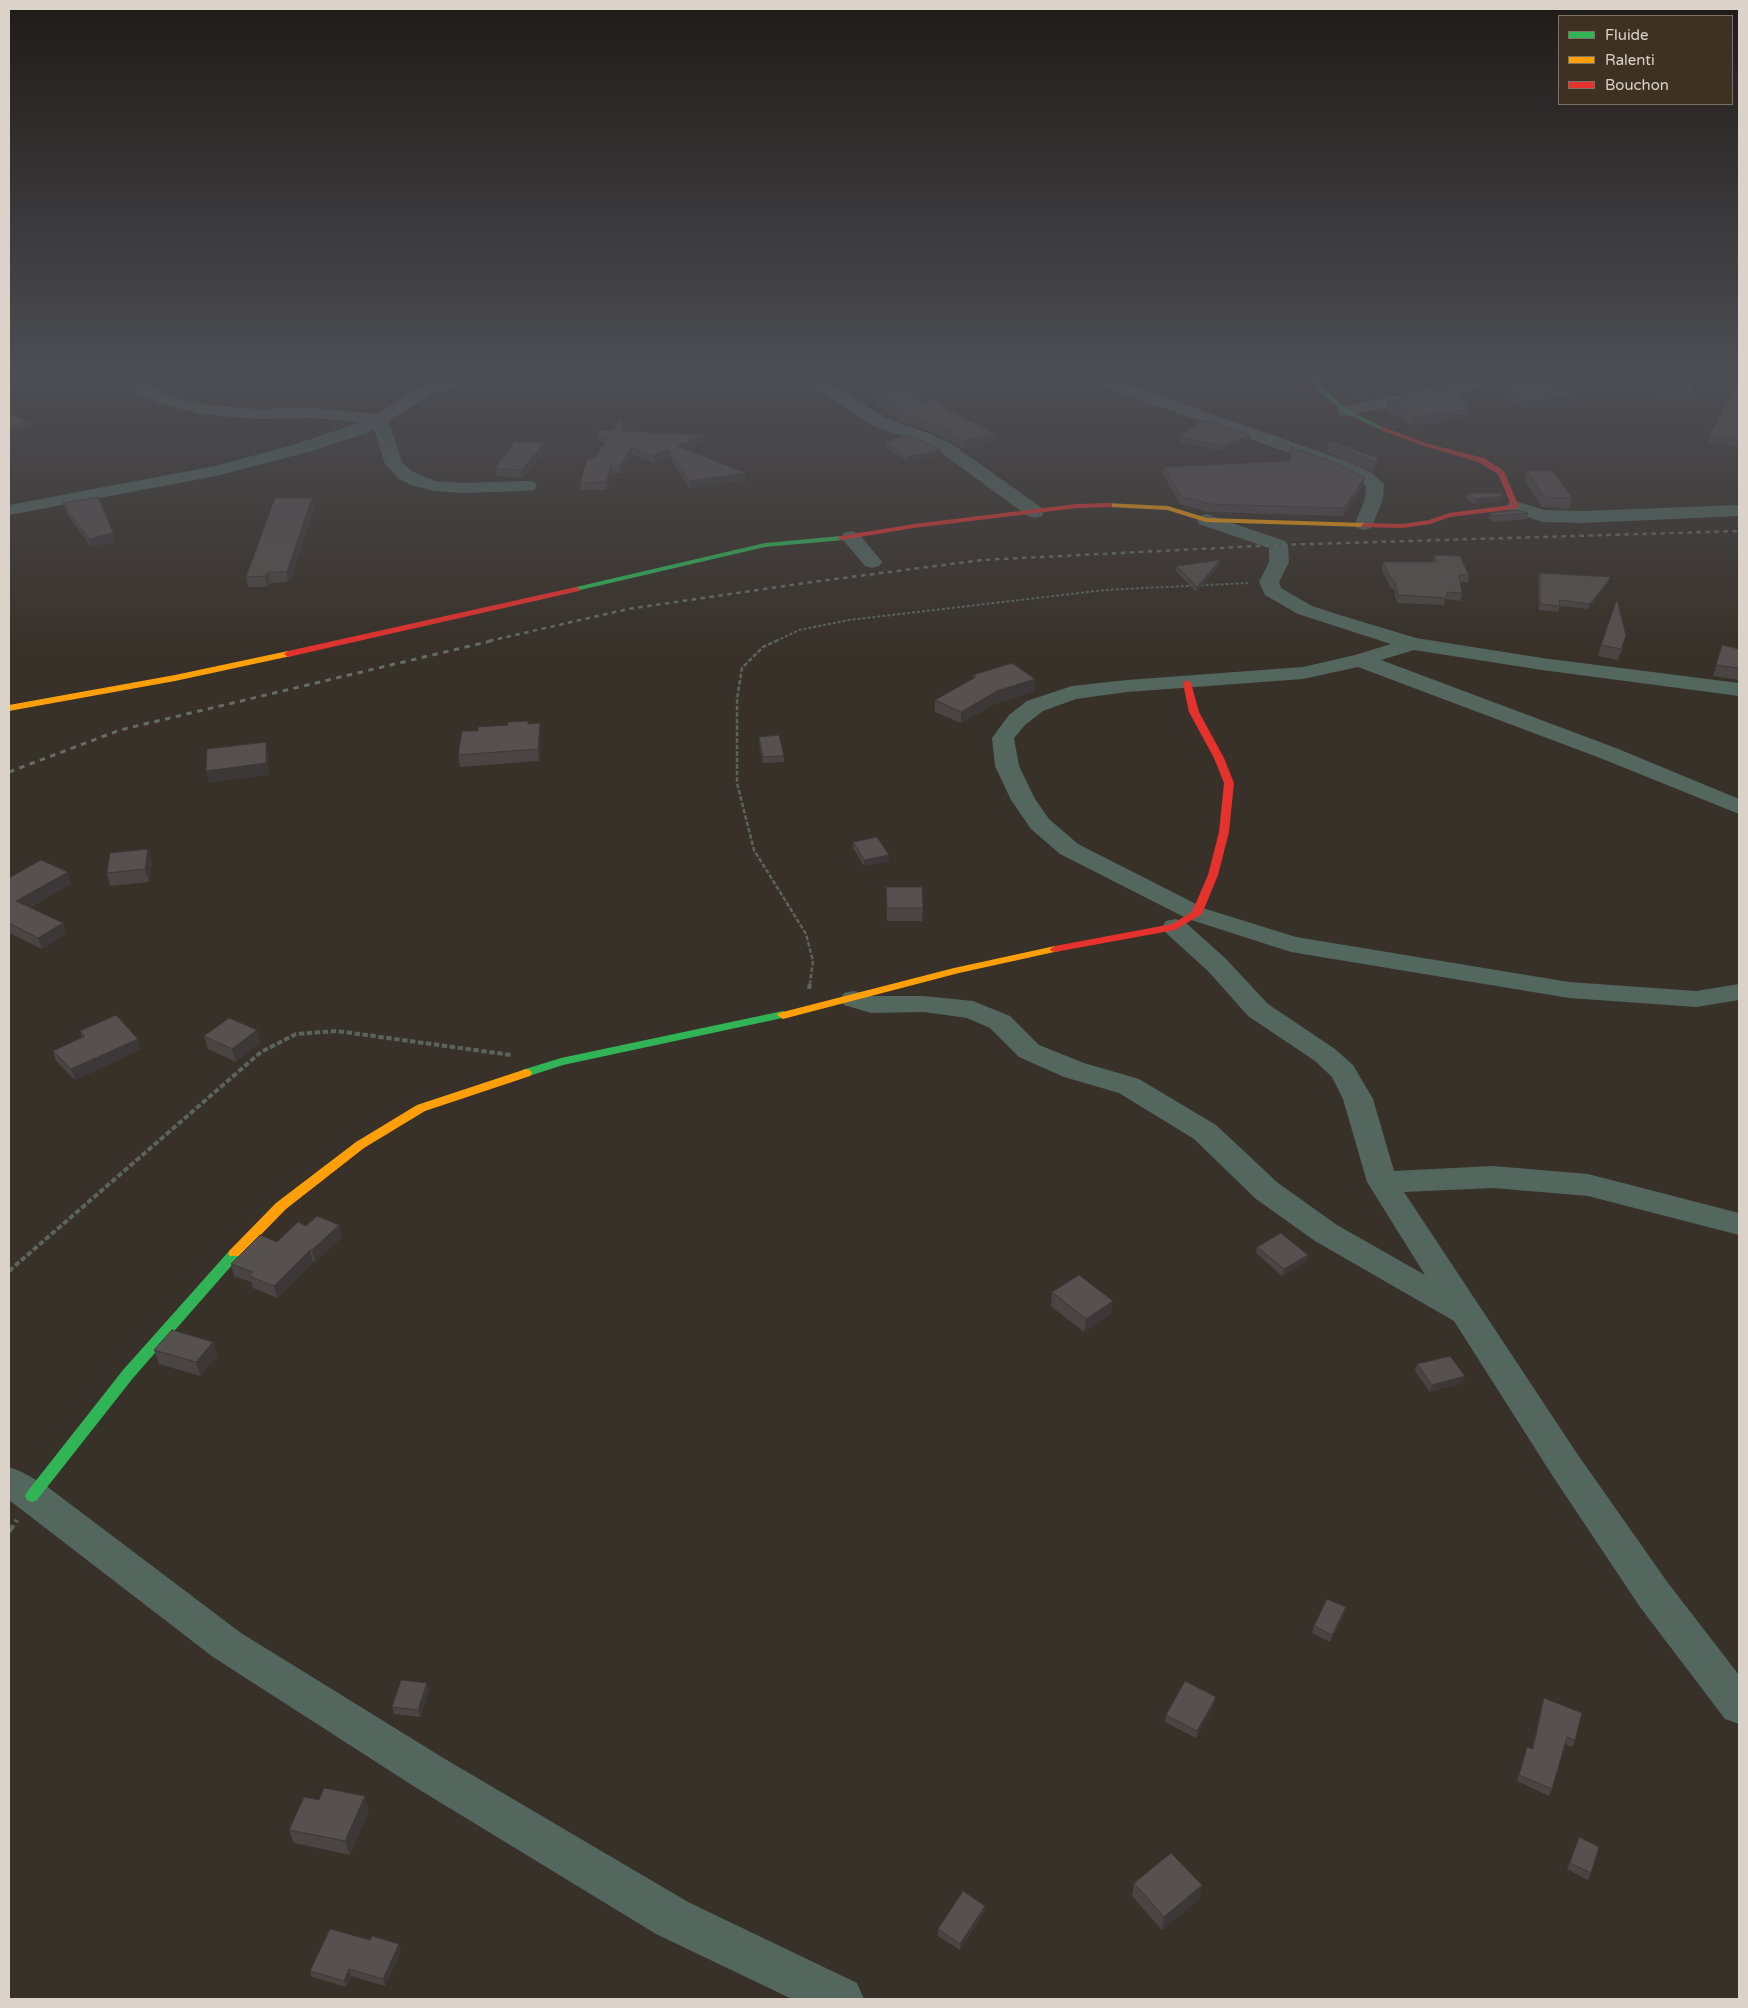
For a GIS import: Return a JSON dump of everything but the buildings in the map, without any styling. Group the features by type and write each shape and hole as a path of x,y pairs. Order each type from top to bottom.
{"street":[{"path":"9,510 212,472"},
{"path":"402,472 417,481 434,486 462,488 528,486"},
{"path":"979,472 1035,512"},
{"path":"1354,472 1366,477 1375,484 1374,499 1364,524"},
{"path":"1499,472 1515,507"},
{"path":"9,708 175,678 355,640 765,545 851,537 914,526 1077,506 1120,505 1168,508 1278,545 1279,562 1269,582 1272,591 1305,610 1414,644 1542,664 1739,689"},
{"path":"1206,520 1402,526 1430,522 1449,515 1515,507 1543,516 1582,517 1739,511"},
{"path":"851,537 872,562"},
{"path":"1414,644 1360,660 1303,673 1127,686 1072,693 1035,706 1017,720 1003,738 1007,766 1023,800 1040,824 1070,849 1186,921 1362,957 1569,990 1696,999 1739,992"},
{"path":"1360,660 1608,754 1739,808"},
{"path":"841,1999 672,1918 422,1768 227,1645 20,1489 128,1374 214,1274 281,1206 360,1145 421,1108 561,1062 806,1010 854,999 958,970 1186,921 1213,875 1224,832 1229,783 1219,758 1194,712 1187,683"},
{"path":"1186,921 1217,965 1258,1010 1325,1055 1343,1072 1358,1098 1382,1182 1564,1465 1654,1595 1739,1706"},
{"path":"854,999 871,1005 924,1004 973,1010 1000,1022 1030,1051 1074,1070 1130,1086 1204,1132 1267,1191 1326,1232 1467,1314"},
{"path":"1382,1182 1493,1177 1588,1185 1739,1224"}],"path":[{"path":"806,1010 813,960 806,934 754,850 737,784 737,699 742,668 763,647 799,630 849,620 1105,590 1269,582"},
{"path":"9,1271 261,1052 296,1034 336,1031 512,1056"}],"railway":[{"path":"489,641 628,609 812,582 982,560 1278,545 1739,531"},
{"path":"9,772 120,730 495,640"}],"traffic: fast":[{"path":"576,589 765,545 841,538"},
{"path":"526,1073 561,1062 783,1015"},
{"path":"32,1496 128,1374 235,1253"}],"traffic: slow":[{"path":"1109,505 1168,508 1206,520 1365,525"},
{"path":"9,708 175,678 288,654"},
{"path":"783,1015 958,970 1055,949"},
{"path":"235,1253 281,1206 360,1145 421,1108 526,1073"}],"traffic: jam":[{"path":"1365,525 1403,526 1430,522 1449,515 1515,507 1499,472"},
{"path":"841,538 914,526 1077,506 1109,505"},
{"path":"288,654 576,589"},
{"path":"1055,949 1175,927 1197,914 1213,875 1224,832 1229,783 1219,758 1194,712 1187,683"}]}
